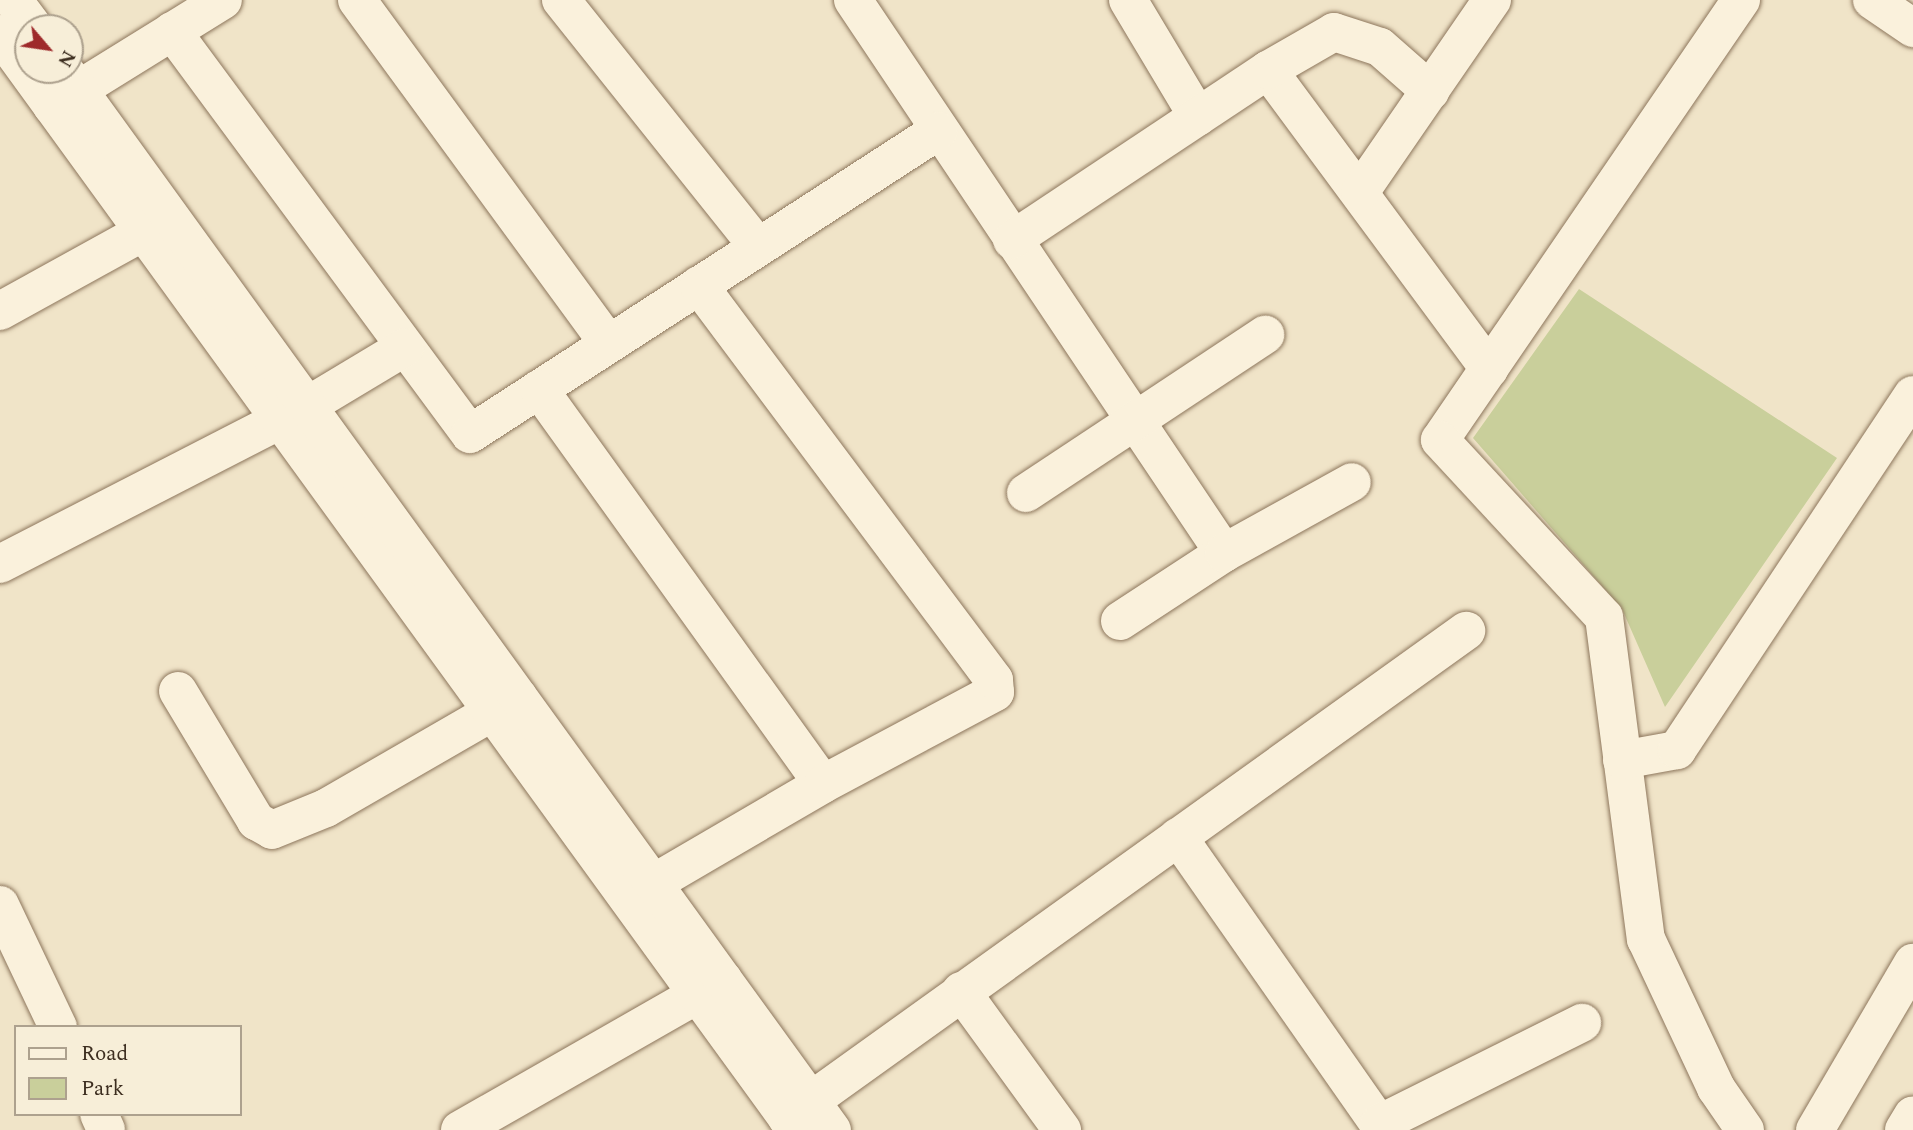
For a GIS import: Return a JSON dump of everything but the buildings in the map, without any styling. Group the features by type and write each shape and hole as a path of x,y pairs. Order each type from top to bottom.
{"street":[{"path":"65,88 172,31 223,0"},
{"path":"357,0 609,344"},
{"path":"561,0 758,247"},
{"path":"853,0 938,131 1224,553"},
{"path":"1128,0 1198,117"},
{"path":"1360,192 1492,0"},
{"path":"1741,0 1440,440 1604,617 1646,939 1716,1088 1745,1130"},
{"path":"1872,0 1913,29"},
{"path":"172,31 470,434 938,131"},
{"path":"1012,240 1268,70 1334,32 1380,47 1430,91"},
{"path":"0,34 65,88 158,225 711,988 798,1116 832,1130"},
{"path":"1268,70 1489,369"},
{"path":"0,311 158,225"},
{"path":"641,892 823,784 995,692 994,680 699,285"},
{"path":"1026,494 1265,335"},
{"path":"0,564 294,413 405,346"},
{"path":"539,389 823,784"},
{"path":"1622,760 1676,750 1913,395"},
{"path":"1120,621 1224,553 1352,482"},
{"path":"798,1116 961,991 1466,631"},
{"path":"178,691 256,821 272,830 307,818 506,705"},
{"path":"1178,836 1381,1127 1582,1023"},
{"path":"0,905 57,1025"},
{"path":"1815,1130 1913,963"},
{"path":"460,1130 711,988"},
{"path":"961,991 1062,1130"},
{"path":"1904,1130 1913,1115"}],"green space":[{"path":"1579,289 1837,458 1665,707 1622,609 1473,438"}]}
